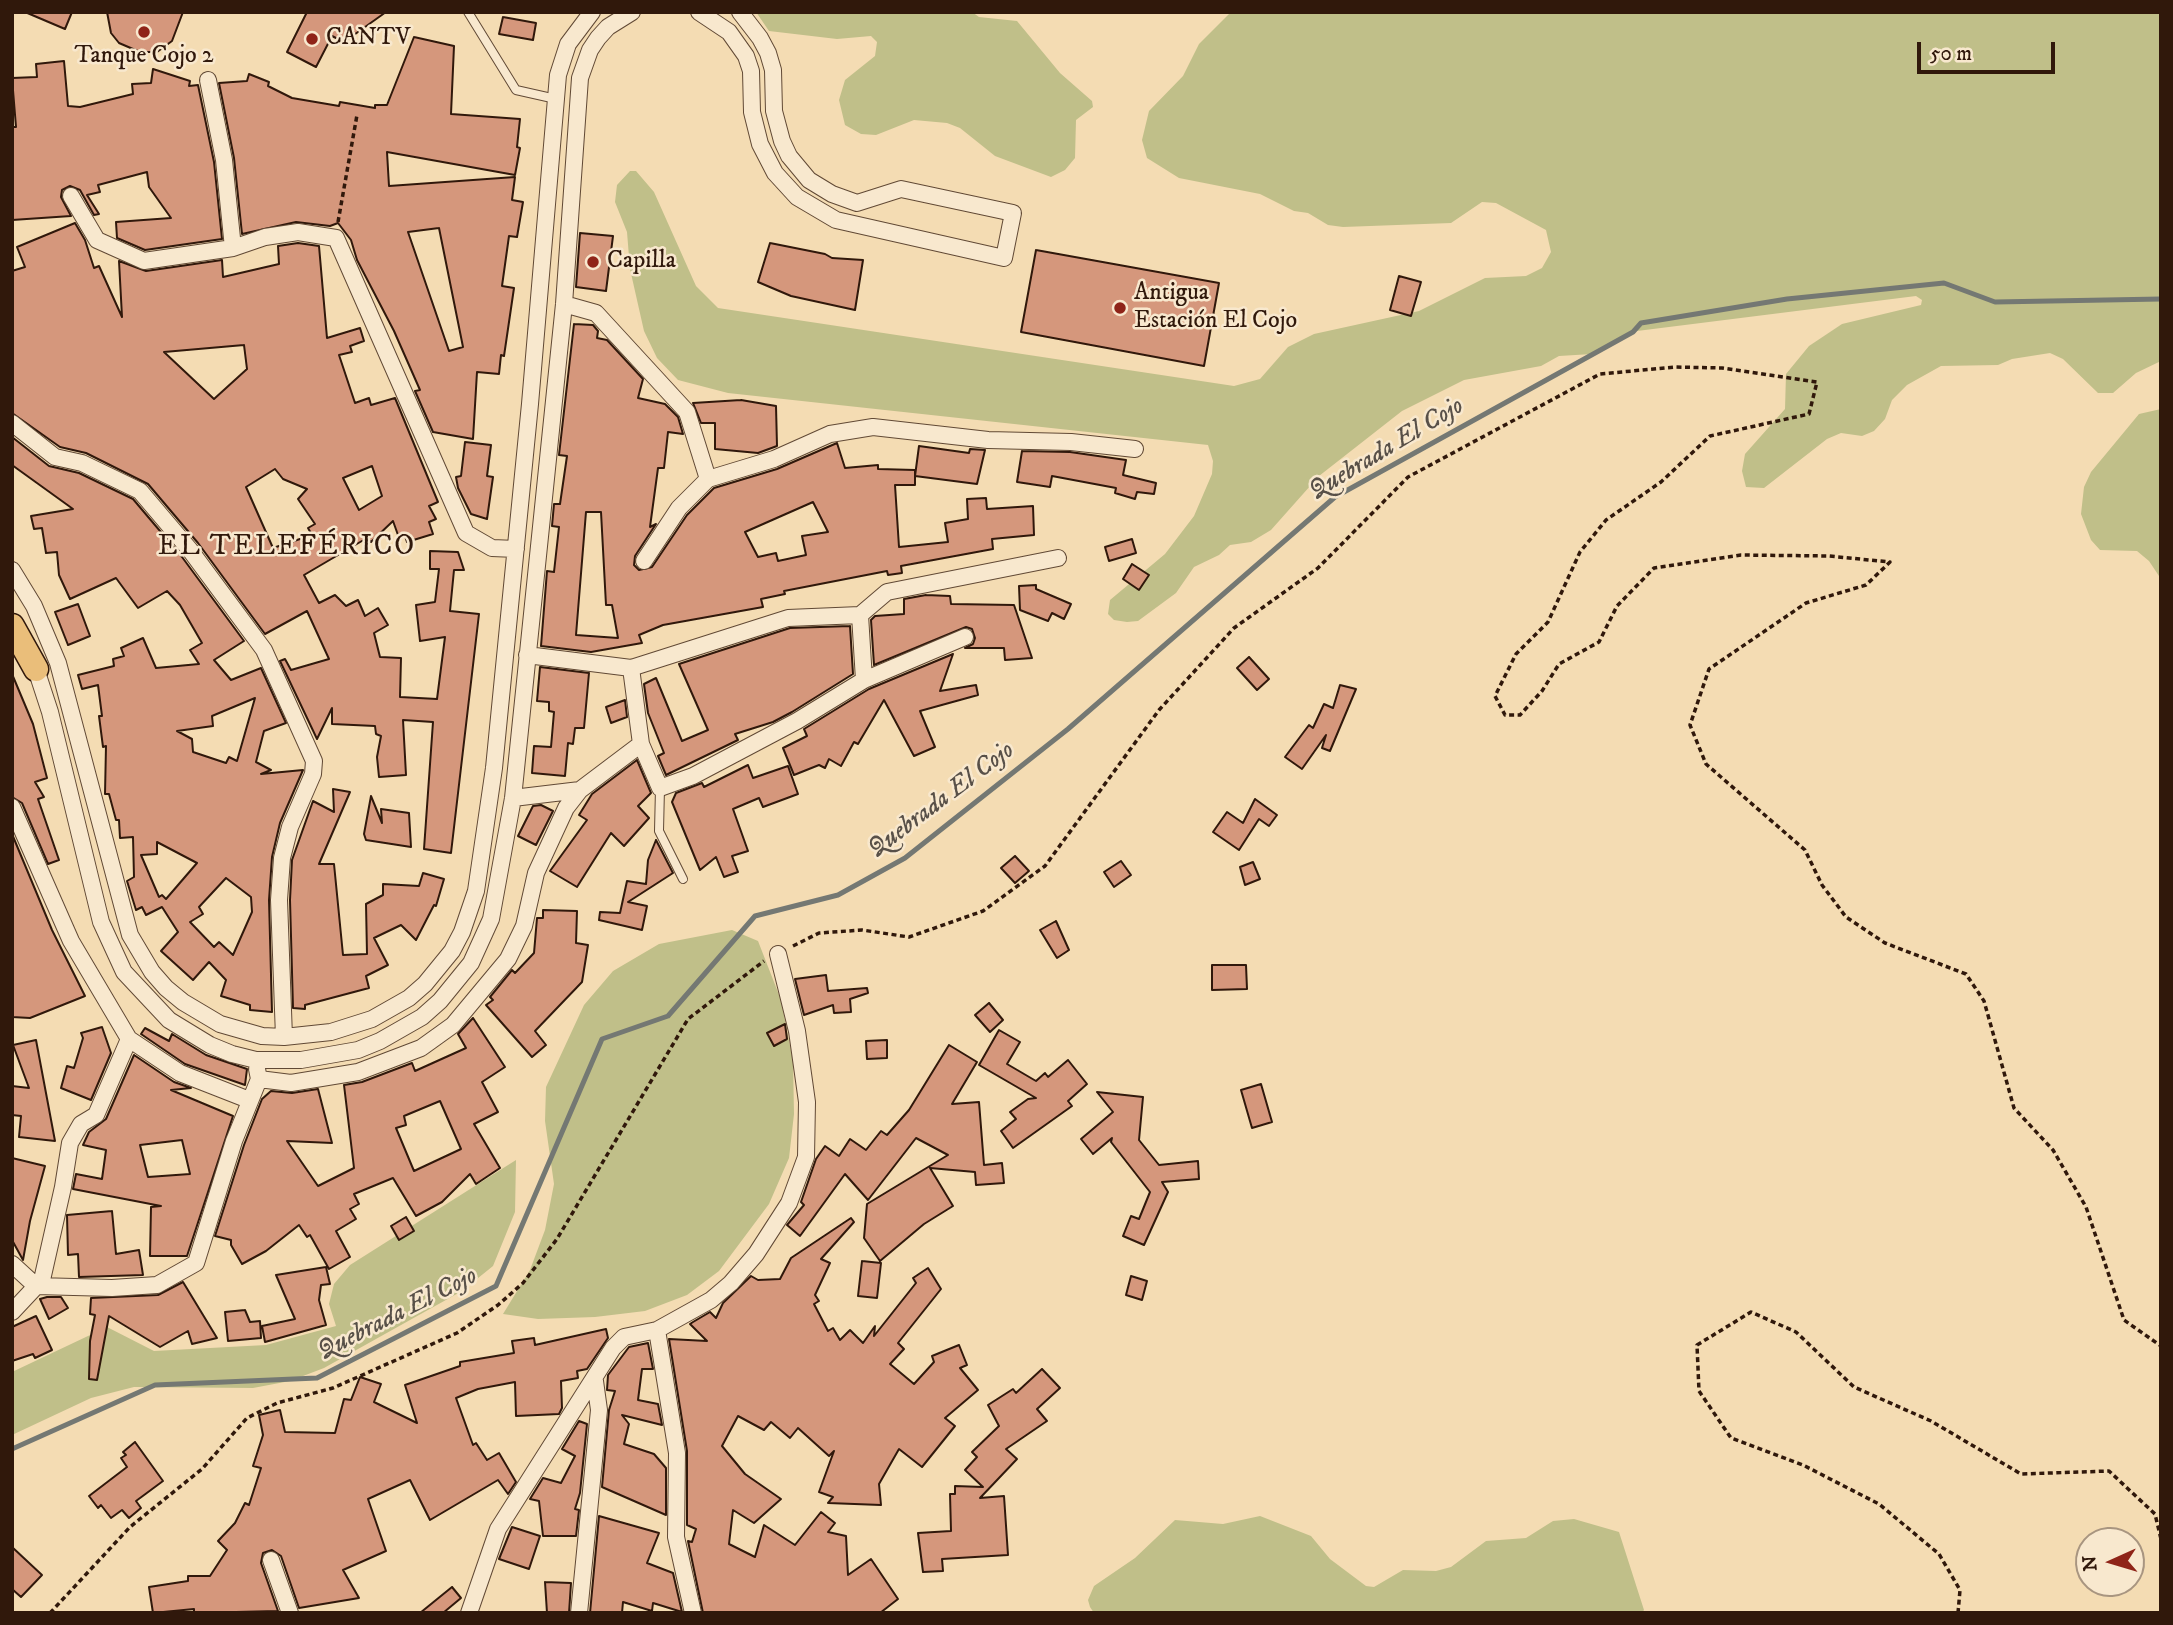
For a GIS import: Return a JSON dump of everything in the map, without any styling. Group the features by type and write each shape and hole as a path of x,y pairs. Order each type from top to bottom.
{"main road":[{"path":"12,626 36,668"}],"street":[{"path":"12,570 34,606 58,663 121,910 140,954 166,988 201,1014 240,1032 284,1037 352,1027 391,1010 425,984 462,932 476,891 494,768 558,75 568,44 592,12"},
{"path":"12,613 36,668 101,922 124,972 151,1004 189,1034 232,1054 256,1060 301,1060 358,1050 402,1030 440,1001 471,963 491,919 513,798 564,304 580,78 598,38 608,27 632,12"},
{"path":"699,12 729,32 746,57 751,71 752,112 760,144 775,173 797,197 836,220 1004,258 1013,213 901,189 857,203 832,194 809,180 789,156 779,134 773,70 768,53 756,31 740,12"},
{"path":"208,79 224,160 233,248"},
{"path":"71,196 97,240 144,261 171,260 233,248 265,237 298,232 336,238 466,533 492,548 516,549"},
{"path":"564,304 596,313 687,412 708,479"},
{"path":"12,423 55,457 82,463 140,491 190,550 264,650 314,761 313,774 290,827 282,858 279,900 284,1037"},
{"path":"643,561 679,508 708,479 774,459 830,434 873,427 988,440 1071,442 1135,449"},
{"path":"527,655 631,668 788,618 860,615 887,592 1058,558"},
{"path":"860,615 864,680"},
{"path":"631,668 641,744 660,788 693,776 728,758 797,721 864,680 965,637"},
{"path":"259,1079 291,1083 358,1072 421,1048 453,1026 508,959 524,926 536,873 566,808 580,790 641,744"},
{"path":"513,798 580,790"},
{"path":"12,807 71,941 129,1039 180,1073 249,1100"},
{"path":"469,1613 498,1529 595,1381 613,1348 624,1337 657,1330 681,1319 732,1283 789,1203 806,1157 807,1102 797,1031 778,954"},
{"path":"12,1312 42,1280 70,1143 80,1124 96,1115 129,1039"},
{"path":"12,1264 36,1286 112,1288 157,1285 196,1263 249,1100 259,1079 256,1060"},
{"path":"657,1330 677,1453 676,1537 693,1613"},
{"path":"579,1613 599,1410 595,1381"},
{"path":"271,1560 290,1613"}],"lane":[{"path":"468,12 516,90 556,99"},
{"path":"660,788 659,831 683,879"}],"path":[{"path":"336,238 357,115"},
{"path":"50,1613 130,1527 202,1469 247,1418 277,1403 333,1388 457,1333 498,1305 523,1283 557,1239 688,1019 734,981 819,933 862,930 909,937 983,911 1045,866 1159,710 1234,628 1318,568 1408,477 1600,374 1675,367 1722,368 1817,382 1809,414 1710,436 1661,482 1606,520 1580,552 1548,622 1516,654 1495,696 1505,715 1520,715 1542,691 1559,664 1599,642 1617,606 1654,568 1741,555 1829,556 1890,562 1866,585 1806,603 1709,669 1690,725 1706,764 1805,850 1822,886 1846,917 1885,943 1966,974 1984,1001 2014,1108 2053,1150 2086,1208 2124,1321 2161,1346"},
{"path":"1958,1613 1960,1590 1939,1554 1880,1504 1803,1465 1731,1438 1699,1391 1697,1345 1751,1312 1796,1332 1854,1387 1931,1421 2021,1474 2109,1471 2155,1514 2161,1539"}],"shaded area":[{"path":"756,12 972,12 979,17 1017,21 1060,73 1092,101 1093,107 1076,120 1075,158 1065,170 1051,177 995,156 960,128 947,123 914,120 876,135 861,134 845,125 839,100 845,80 875,56 877,42 871,36 837,39 769,31"},
{"path":"1231,12 2161,12 2161,361 2136,373 2113,393 2098,393 2063,359 2050,353 2012,359 1998,365 1941,366 1907,385 1892,400 1885,419 1874,431 1862,436 1841,433 1827,439 1764,488 1746,487 1742,471 1745,454 1785,409 1786,374 1809,346 1842,324 1921,305 1922,300 1916,296 1637,331 1592,354 1559,356 1541,366 1464,380 1402,411 1319,476 1271,530 1251,542 1230,545 1219,555 1194,567 1176,593 1138,621 1127,622 1114,620 1108,614 1110,600 1165,554 1194,516 1212,474 1213,461 1208,445 728,393 678,380 657,358 644,331 630,269 627,232 615,202 617,185 630,171 636,171 654,192 696,286 718,308 1234,386 1260,379 1288,347 1314,334 1419,311 1485,278 1526,276 1542,268 1551,252 1546,230 1496,203 1482,202 1451,223 1343,227 1328,225 1308,213 1294,211 1260,194 1179,178 1147,158 1142,140 1149,111 1183,76 1199,44"},
{"path":"2161,409 2161,579 2149,561 2137,551 2100,550 2091,540 2081,514 2084,487 2091,472 2139,414"},
{"path":"732,930 758,941 781,1000 793,1061 794,1114 789,1158 769,1204 719,1271 687,1295 645,1311 595,1317 538,1319 503,1314 530,1270 545,1230 554,1184 545,1121 546,1087 584,1005 613,971 659,944"},
{"path":"516,1160 515,1212 493,1266 462,1291 324,1368 290,1381 253,1388 134,1387 91,1398 12,1435 12,1372 107,1327 154,1351 266,1345 336,1326 329,1304 334,1284 350,1265"},
{"path":"1260,1516 1311,1536 1330,1559 1366,1586 1374,1587 1403,1570 1436,1571 1451,1567 1486,1541 1526,1538 1553,1521 1574,1519 1619,1532 1644,1610 1642,1613 1094,1613 1090,1607 1088,1600 1094,1586 1135,1558 1175,1520 1223,1524"}],"building":[{"path":"25,12 72,12 65,29"},
{"name":"Tanque Cojo 2","path":"107,12 183,12 172,41 157,52 140,52 119,43 111,33"},
{"name":"CANTV","path":"307,12 386,12 344,42 332,36 316,67 287,52"},
{"path":"503,17 536,23 533,40 499,34"},
{"path":"414,37 454,46 451,114 520,119 517,147 520,148 515,175 387,152 389,186 515,177 512,200 523,202 517,237 509,236 502,286 514,288 504,356 501,355 499,374 477,372 473,439 433,432 415,391 420,390 394,331 357,260 351,240 338,223 330,226 296,222 242,234 234,158 219,83 247,81 249,74 269,82 268,86 292,98 339,106 340,102 375,108 375,105 387,105","holes":["439,228 463,347 449,351 408,232"]},
{"path":"64,61 68,106 80,107 133,94 132,84 151,83 153,69 190,81 189,86 198,85 214,162 222,239 145,250 117,238 116,222 171,218 149,187 147,172 98,185 100,192 87,195 99,214 94,215 80,190 70,186 62,190 61,197 71,216 12,220 12,127 16,127 12,78 37,77 36,64"},
{"path":"75,223 85,240 94,268 99,266 122,317 119,261 146,271 222,260 223,277 279,264 278,246 298,243 319,246 327,338 360,328 364,341 350,346 352,352 339,355 355,403 369,398 371,405 395,398 438,502 429,506 436,519 429,522 433,534 407,542 404,533 398,535 393,521 371,542 367,538 304,575 319,603 335,595 346,606 358,600 365,616 378,608 388,625 374,633 380,657 401,658 400,697 437,699 445,637 420,641 416,605 435,602 439,569 430,569 430,551 458,552 464,570 454,570 450,611 479,614 451,853 424,849 433,722 403,720 406,775 379,777 377,757 381,736 376,734 375,726 332,724 332,708 317,739 280,661 285,659 291,670 329,659 307,611 265,634 198,543 148,484 86,453 60,447 12,413 12,271 25,267 17,247","holes":["244,345 247,369 214,399 164,352","372,466 382,496 359,510 343,478","275,469 283,479 307,489 298,499 315,524 308,528 312,535 273,548 246,487"]},
{"name":"Capilla","path":"580,233 613,236 606,291 576,287"},
{"path":"770,243 825,254 832,258 863,260 855,310 791,296 758,282"},
{"name":"Antigua Estación El Cojo","path":"1036,250 1219,283 1204,366 1021,332"},
{"path":"1399,276 1421,282 1411,316 1390,310"},
{"path":"574,324 593,325 598,331 597,338 607,340 643,379 638,398 665,404 678,417 683,434 668,432 664,468 658,468 650,527 656,524 635,556 634,565 639,570 652,567 687,515 714,488 777,469 837,443 845,468 878,465 878,469 915,470 915,485 895,485 899,547 948,542 945,523 968,519 967,499 986,498 987,509 1033,506 1034,535 992,539 993,549 901,566 902,573 888,575 887,571 784,591 785,594 761,599 763,607 663,625 639,635 642,643 591,652 541,646 547,571 554,572 559,527 552,526 554,504 560,504 567,456 559,455","holes":["813,502 828,532 802,536 806,555 778,561 776,553 758,557 745,532","586,512 601,512 606,605 612,605 618,638 576,635"]},
{"path":"741,400 776,406 777,446 758,453 715,449 715,423 701,423 693,403"},
{"path":"12,437 49,466 79,473 133,499 182,557 244,641 214,660 231,680 261,668 286,723 264,731 256,762 271,770 261,774 303,770 280,823 272,857 269,900 272,1012 250,1010 250,1005 221,996 226,980 209,962 193,980 161,951 178,932 162,907 146,915 142,907 136,910 127,881 134,877 133,837 120,838 119,820 116,820 109,794 105,794 106,746 103,747 98,685 82,689 78,675 114,666 113,659 124,656 121,648 143,638 156,668 199,664 190,650 202,643 180,605 167,591 138,608 116,578 70,599 59,575 57,552 46,553 42,528 34,529 31,516 73,509 12,465","holes":["255,698 237,761 229,757 226,763 193,752 192,739 177,731 213,726 212,716","157,842 197,863 166,899 162,895 159,897 141,855 157,854","226,878 251,897 252,912 233,955 219,942 214,947 190,922 203,914 199,907"]},
{"path":"465,442 491,445 487,476 493,477 487,519 471,514 458,488 456,477 461,476"},
{"path":"919,446 969,453 970,449 985,450 977,484 915,476"},
{"path":"1022,451 1070,452 1126,460 1123,475 1156,483 1154,494 1137,492 1135,499 1115,493 1116,488 1052,476 1050,487 1017,482"},
{"path":"1132,539 1136,553 1109,561 1105,547"},
{"path":"1132,564 1149,575 1139,590 1123,579"},
{"path":"1036,585 1036,589 1071,604 1064,619 1052,613 1048,621 1020,610 1019,586"},
{"path":"926,595 950,596 951,604 1014,605 1032,658 1005,660 1004,648 965,648 973,644 975,638 972,629 966,627 874,665 871,620 875,616 904,614 904,599"},
{"path":"78,604 90,636 68,645 55,612"},
{"path":"850,626 853,674 792,712 773,722 735,734 738,740 666,775 658,756 664,753 648,713 644,684 656,678 682,741 708,730 679,664 790,628"},
{"path":"953,654 940,691 976,685 978,695 920,711 935,747 914,756 884,700 858,744 854,742 841,766 829,759 825,768 819,765 794,775 783,748 807,736 804,729 869,689"},
{"path":"1249,657 1269,679 1257,690 1237,668"},
{"path":"540,667 589,673 584,728 575,728 573,744 568,743 565,776 532,773 534,746 551,747 554,712 549,711 549,702 537,701"},
{"path":"12,674 33,724 47,778 35,782 44,797 38,799 59,860 48,864 22,803 12,797"},
{"path":"1340,685 1356,689 1330,751 1322,748 1326,735 1302,769 1285,757 1309,725 1313,728 1324,704 1333,708"},
{"path":"625,700 627,717 611,723 606,707"},
{"path":"637,760 651,793 638,806 649,818 624,846 611,833 577,887 550,871 587,820 579,815 592,794"},
{"path":"748,765 753,778 788,766 798,794 763,807 759,798 733,809 748,851 732,856 738,872 724,877 716,857 700,870 672,802 676,793 702,783 704,787"},
{"path":"333,789 350,792 319,864 334,864 343,955 367,954 366,904 383,895 383,884 419,886 423,873 444,879 436,906 434,905 416,940 401,925 374,938 388,965 366,976 369,988 305,1005 305,1009 293,1008 290,900 292,860 313,801 334,812"},
{"path":"371,796 382,823 381,809 409,813 411,847 366,840 364,834"},
{"path":"1255,799 1277,815 1269,826 1259,819 1239,850 1213,832 1227,812 1243,823"},
{"path":"541,805 553,811 536,845 518,836 533,806"},
{"path":"12,834 52,930 85,996 30,1018 12,1017"},
{"path":"656,840 673,873 628,902 647,906 642,930 599,920 600,912 620,913 627,881 646,884 648,860"},
{"path":"1015,856 1029,871 1015,883 1001,868"},
{"path":"1121,861 1131,875 1114,887 1104,872"},
{"path":"1253,862 1260,879 1245,885 1240,867"},
{"path":"543,910 577,911 576,943 588,945 582,982 535,1031 546,1045 532,1057 486,1005 493,1000 490,997 512,970 515,973 534,953 537,918 543,918"},
{"path":"1056,921 1069,950 1057,958 1040,930"},
{"path":"1212,965 1246,965 1247,989 1212,990"},
{"path":"826,975 828,991 867,988 868,993 850,999 851,1012 834,1013 833,1005 804,1015 795,979"},
{"path":"989,1003 1003,1020 990,1032 975,1015"},
{"path":"473,1018 505,1067 482,1082 498,1112 474,1124 500,1168 476,1184 470,1174 442,1202 416,1216 393,1178 354,1194 359,1204 350,1209 356,1219 336,1231 350,1257 329,1269 310,1235 307,1237 299,1225 266,1251 242,1264 231,1240 215,1236 244,1145 262,1099 271,1091 292,1093 318,1089 332,1143 287,1141 318,1186 354,1168 344,1085 362,1082 412,1063 415,1071 466,1048 458,1034","holes":["440,1101 461,1149 414,1171 396,1128 406,1125 404,1116"]},
{"path":"785,1024 787,1039 774,1046 767,1033"},
{"path":"102,1027 111,1053 91,1100 61,1088 67,1066 74,1068 83,1038 81,1033"},
{"path":"145,1028 169,1041 172,1034 206,1055 247,1069 245,1085 185,1064 141,1034"},
{"path":"999,1030 1020,1042 1007,1064 1036,1081 1045,1073 1048,1077 1068,1060 1087,1084 1068,1101 1072,1106 1013,1148 1001,1131 1016,1119 1010,1112 1028,1099 1036,1098 979,1065"},
{"path":"36,1040 55,1141 19,1137 21,1116 12,1115 12,1086 29,1088 13,1045"},
{"path":"887,1040 887,1058 867,1059 866,1041"},
{"path":"949,1045 977,1062 952,1104 979,1102 984,1165 1002,1163 1004,1183 976,1185 975,1172 930,1168 953,1206 924,1224 880,1261 864,1238 867,1204 948,1155 916,1138 868,1200 845,1174 800,1236 787,1225 804,1205 801,1202 816,1159 825,1146 839,1156 850,1139 866,1150 881,1131 887,1135 909,1110"},
{"path":"134,1055 174,1082 191,1088 171,1090 233,1116 187,1256 150,1256 151,1207 161,1206 73,1189 76,1174 102,1179 106,1150 83,1145 89,1132 106,1119","holes":["182,1140 190,1174 148,1177 140,1145"]},
{"path":"1261,1084 1272,1122 1252,1128 1241,1090"},
{"path":"1097,1092 1143,1097 1139,1140 1159,1165 1198,1161 1199,1179 1162,1182 1168,1192 1144,1245 1123,1236 1131,1216 1139,1219 1150,1192 1111,1142 1112,1138 1093,1154 1081,1139 1113,1112"},
{"path":"12,1158 45,1166 23,1260 12,1240"},
{"path":"112,1211 116,1254 139,1250 143,1275 79,1277 78,1254 68,1255 67,1215"},
{"path":"406,1217 414,1231 399,1240 391,1226"},
{"path":"851,1218 854,1222 821,1259 830,1263 815,1295 819,1301 814,1304 828,1331 833,1328 840,1340 850,1330 863,1343 875,1326 874,1336 916,1283 913,1278 928,1268 941,1289 898,1343 904,1349 890,1364 914,1384 934,1362 932,1356 959,1345 967,1365 960,1368 978,1390 945,1418 955,1426 922,1467 899,1449 879,1484 881,1505 828,1503 833,1497 819,1492 834,1451 829,1456 798,1428 790,1438 771,1422 764,1430 738,1416 722,1446 745,1474 781,1499 754,1523 733,1510 729,1544 755,1557 764,1525 795,1545 821,1512 835,1523 828,1532 846,1536 848,1575 871,1559 898,1599 880,1613 703,1613 688,1541 692,1542 696,1529 687,1525 687,1451 669,1339 707,1341 690,1324 710,1312 716,1318 723,1303 751,1276 758,1280 780,1279 791,1258"},
{"path":"862,1261 881,1263 877,1298 858,1296"},
{"path":"326,1267 330,1284 321,1285 319,1300 326,1325 265,1342 262,1326 295,1319 276,1275"},
{"path":"1131,1276 1147,1281 1142,1300 1126,1295"},
{"path":"183,1282 217,1338 192,1344 188,1331 160,1347 109,1316 97,1380 89,1379 90,1341 95,1315 90,1314 91,1298 158,1295"},
{"path":"61,1297 68,1308 49,1319 40,1299"},
{"path":"245,1310 250,1322 260,1321 261,1338 228,1341 225,1312"},
{"path":"36,1316 52,1350 35,1358 33,1354 12,1361 12,1327"},
{"path":"606,1329 608,1338 587,1369 577,1371 578,1378 561,1381 562,1408 559,1414 516,1416 515,1382 478,1389 456,1398 473,1445 476,1443 487,1460 499,1453 516,1482 508,1494 498,1480 430,1520 410,1480 368,1499 386,1551 343,1570 359,1598 299,1608 281,1556 272,1550 263,1553 261,1563 278,1611 194,1613 194,1609 153,1613 149,1587 188,1581 188,1576 210,1576 227,1550 218,1541 235,1523 245,1503 249,1505 261,1468 253,1466 263,1435 259,1415 280,1410 285,1432 335,1433 344,1399 351,1400 360,1377 381,1384 374,1402 417,1423 405,1385 460,1366 460,1362 514,1353 512,1341 534,1338 535,1345"},
{"path":"648,1343 653,1369 642,1369 638,1400 658,1404 662,1425 622,1415 629,1424 624,1444 654,1454 666,1468 666,1515 602,1487 609,1410 615,1391 607,1390 608,1375 629,1347"},
{"path":"1042,1369 1060,1388 1037,1409 1047,1421 1006,1449 1017,1459 980,1498 1004,1496 1008,1555 942,1559 943,1571 923,1572 918,1533 951,1531 950,1494 955,1494 955,1486 983,1487 965,1470 977,1457 972,1452 999,1426 988,1405 1013,1389 1016,1393"},
{"path":"579,1421 587,1424 580,1493 575,1509 579,1510 576,1536 543,1536 539,1501 530,1499 543,1478 561,1483 575,1456 562,1449"},
{"path":"135,1442 163,1481 136,1501 141,1508 129,1518 122,1510 111,1518 101,1505 98,1508 89,1496 127,1467 121,1458 126,1455 123,1452"},
{"path":"599,1516 659,1533 647,1563 673,1573 682,1612 653,1603 652,1611 623,1602 622,1613 590,1613"},
{"path":"512,1527 540,1536 529,1569 499,1559"},
{"path":"12,1547 42,1575 21,1597 12,1589"},
{"path":"545,1582 571,1583 569,1613 547,1613"},
{"path":"452,1587 461,1598 443,1613 420,1613"}],"waterway":[{"name":"Quebrada El Cojo","path":"12,1449 155,1385 317,1378 496,1286 602,1039 668,1016 755,916 838,895 905,858 1068,729 1335,497 1633,332 1641,323 1787,299 1944,283 1995,302 2161,299"}],"place":[{"name":"Tanque Cojo 2","path":"144,32"},
{"name":"CANTV","path":"312,39"},
{"name":"Capilla","path":"593,262"},
{"name":"Antigua Estación El Cojo","path":"1120,308"}],"district":[{"name":"EL TELEFÉRICO","path":"287,548"}]}
